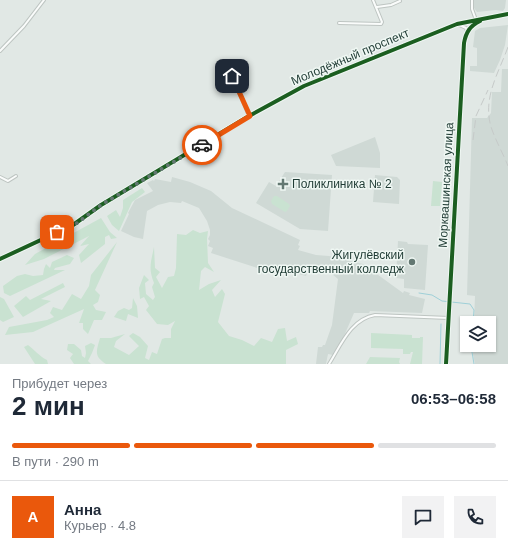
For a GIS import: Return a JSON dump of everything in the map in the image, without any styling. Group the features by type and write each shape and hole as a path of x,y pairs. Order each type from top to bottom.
{"street":[{"path":"0,51 24,26 44,0"},
{"path":"339,24 381,24 382,22 374,0"},
{"path":"472,0 472,9 476,20"},
{"path":"377,7 391,5 400,1"},
{"name":"Молодёжный проспект","path":"0,259 77,223 101,205 250,116 304,86 457,24 508,14"},
{"path":"457,24 464,27 467,31 474,24 485,18"},
{"name":"Морквашинская улица","path":"446,364 463,57 467,31"},
{"path":"232,76 250,116"},
{"path":"0,177 8,180 16,176"},
{"path":"329,364 355,325 365,318 376,315 449,318"}],"shaded area":[{"path":"474,0 506,0 505,8 503,11 496,10 477,12 474,8"},
{"path":"508,25 505,45 494,73 470,71 470,66 477,66 477,48 473,47 475,31 480,28"},
{"path":"502,69 508,69 508,364 475,364 473,352 496,352 496,316 474,316 475,296 467,295 472,118 487,118 491,113 492,92 501,92"},
{"path":"375,137 380,153 380,168 336,166 331,155"},
{"path":"285,172 332,175 328,231 300,229 256,203 269,182 276,186"},
{"path":"375,175 397,177 400,180 399,204 373,202"},
{"path":"172,177 190,182 211,191 232,208 300,240 298,250 363,264 403,293 404,291 410,293 409,295 425,299 422,313 370,311 369,313 354,313 340,345 338,345 333,355 328,354 326,364 316,364 318,347 325,345 332,325 338,279 332,274 308,270 306,276 284,270 282,276 211,253 213,248 208,246 210,241 208,239 210,230 207,221 199,208 182,201 181,203 170,202 158,205 147,211 143,239 121,231 135,200 153,191 147,183 153,180 154,181 155,179 171,182"},
{"name":"Жигулёвский государственный колледж","path":"398,241 407,242 408,244 428,245 425,290 404,288 404,279 396,278"}],"green space":[{"path":"433,181 442,182 440,206 431,206"},
{"path":"142,188 145,192 132,202 119,231 112,225 107,216 116,210 120,217 123,208 123,200"},
{"path":"274,196 277,196 289,204 290,206 287,211 285,212 272,204 271,201"},
{"path":"101,218 110,232 117,238 111,239 109,235 105,237 105,244 81,263 79,255 89,244 80,246 89,236 44,259 25,265 35,254"},
{"path":"193,230 200,233 208,231 208,263 214,272 205,267 201,271 199,290 209,284 221,280 212,290 215,297 222,289 225,294 218,322 229,336 254,346 261,338 272,342 278,329 285,328 287,341 296,337 298,344 286,350 286,364 106,364 99,359 97,350 100,338 111,338 125,334 116,341 114,347 129,355 139,346 129,336 133,333 140,337 148,346 145,358 149,360 152,352 157,354 162,339 171,338 171,329 175,321 168,325 157,324 146,310 149,306 144,297 140,299 139,288 144,275 149,280 145,283 146,294 153,300 155,297 152,287 154,283 151,273 151,265 154,247 155,268 160,272 156,277 162,288 168,277 174,276 176,268 177,234 186,235"},
{"path":"117,242 95,290 100,295 98,302 93,305 96,310 106,312 102,320 94,320 88,334 83,329 83,323 79,323 84,309 33,332 5,335 9,327 47,320 54,317 50,313 53,307 62,310 72,294 81,299 89,286 91,275"},
{"path":"67,255 74,258 70,264 55,268 54,270 65,270 10,296 4,293 3,286 17,276 25,274 33,276 43,275 46,264 50,268 52,262"},
{"path":"63,283 65,287 41,299 51,301 23,317 14,306 26,296 30,300"},
{"path":"0,297 4,299 14,317 3,322 0,320"},
{"path":"133,298 137,306 138,318 128,314 126,321 114,317 118,311 124,308 129,310 132,308"},
{"path":"371,333 412,335 412,338 423,337 422,364 410,364 413,352 410,354 403,354 403,349 371,348"},
{"path":"91,343 95,345 88,361 91,364 74,364 70,358 73,354 67,350 68,344 74,344 81,350 82,356 85,358 85,346"},
{"path":"28,345 47,360 48,364 35,364 24,347"},
{"path":"370,357 400,358 400,364 366,364"}],"waterway":[{"path":"419,293 432,295 442,301 470,304 474,310 474,316"},
{"path":"440,364 441,324"},
{"path":"472,352 474,364"}],"railway":[{"path":"508,47 493,84 489,103 491,128 508,166"},
{"path":"473,140 476,116 488,90"}],"cycle path":[{"path":"0,259 73,225 101,205 249,116 304,86 457,24 508,14"},
{"path":"446,364 464,43 469,30 480,21"}],"way so far":[{"path":"57,232 77,223 101,205 202,145"}],"place":[{"name":"Поликлиника № 2","path":"283,184"},
{"name":"Жигулёвский государственный колледж","path":"412,262"}],"route":[{"path":"202,145 250,116 232,76"}]}
